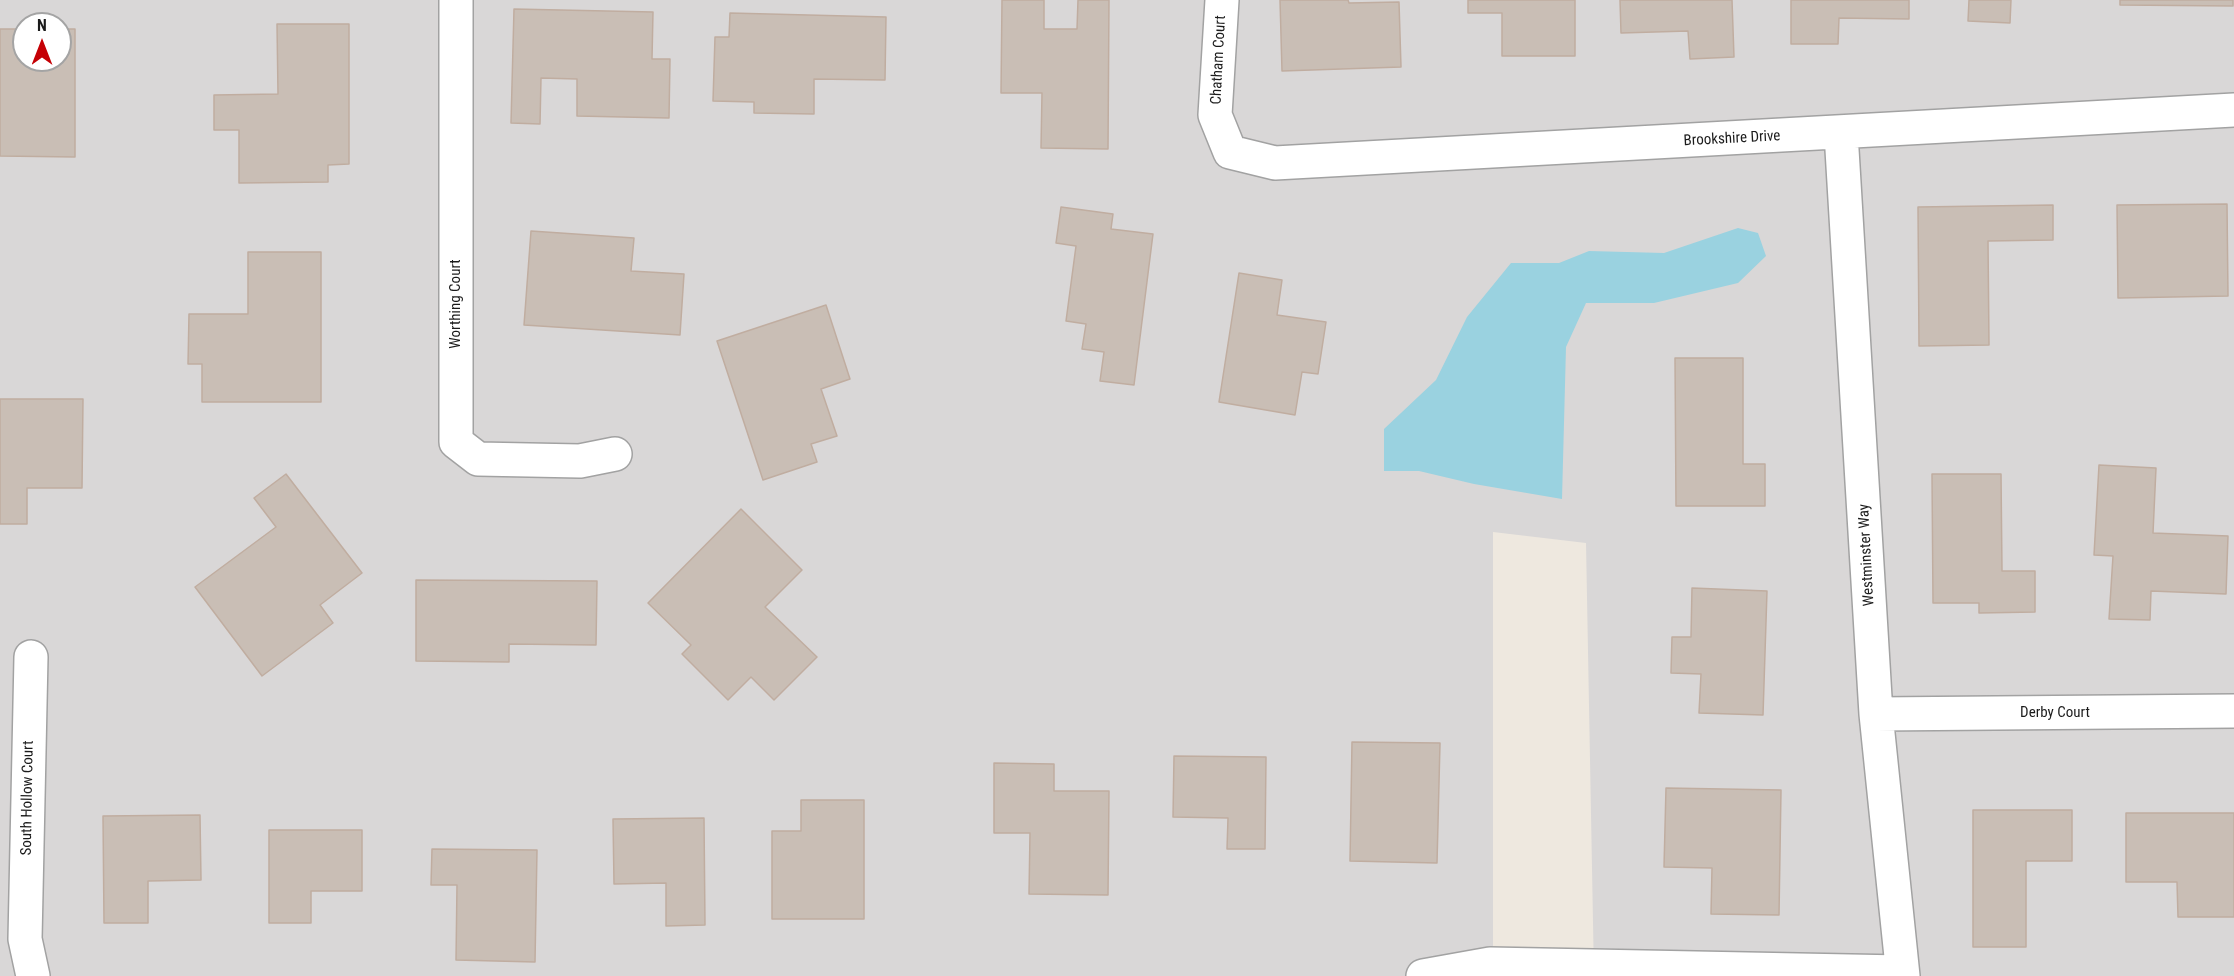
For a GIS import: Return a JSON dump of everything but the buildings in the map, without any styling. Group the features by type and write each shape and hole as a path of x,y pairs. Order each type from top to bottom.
{"street":[{"name":"Worthing Court","path":"456,0 456,442 478,459 580,461 615,454"},
{"name":"Chatham Court","path":"1222,0 1215,115 1230,152"},
{"name":"Brookshire Drive","path":"1230,152 1275,163 2234,110"},
{"name":"Westminster Way","path":"1841,133 1876,714 1902,974"},
{"name":"South Hollow Court","path":"31,657 25,939 33,976"},
{"name":"Derby Court","path":"1876,714 2234,711"},
{"path":"1423,976 1490,964 1902,974"}],"shaded area":[{"path":"0,0 2234,0 2234,976 1594,976 1586,543 1493,532 1493,976 0,976"}],"water":[{"path":"1738,228 1758,233 1766,256 1738,283 1654,303 1586,303 1566,347 1562,499 1474,484 1419,471 1384,471 1384,429 1436,380 1467,317 1511,263 1559,263 1589,251 1664,253"}]}
